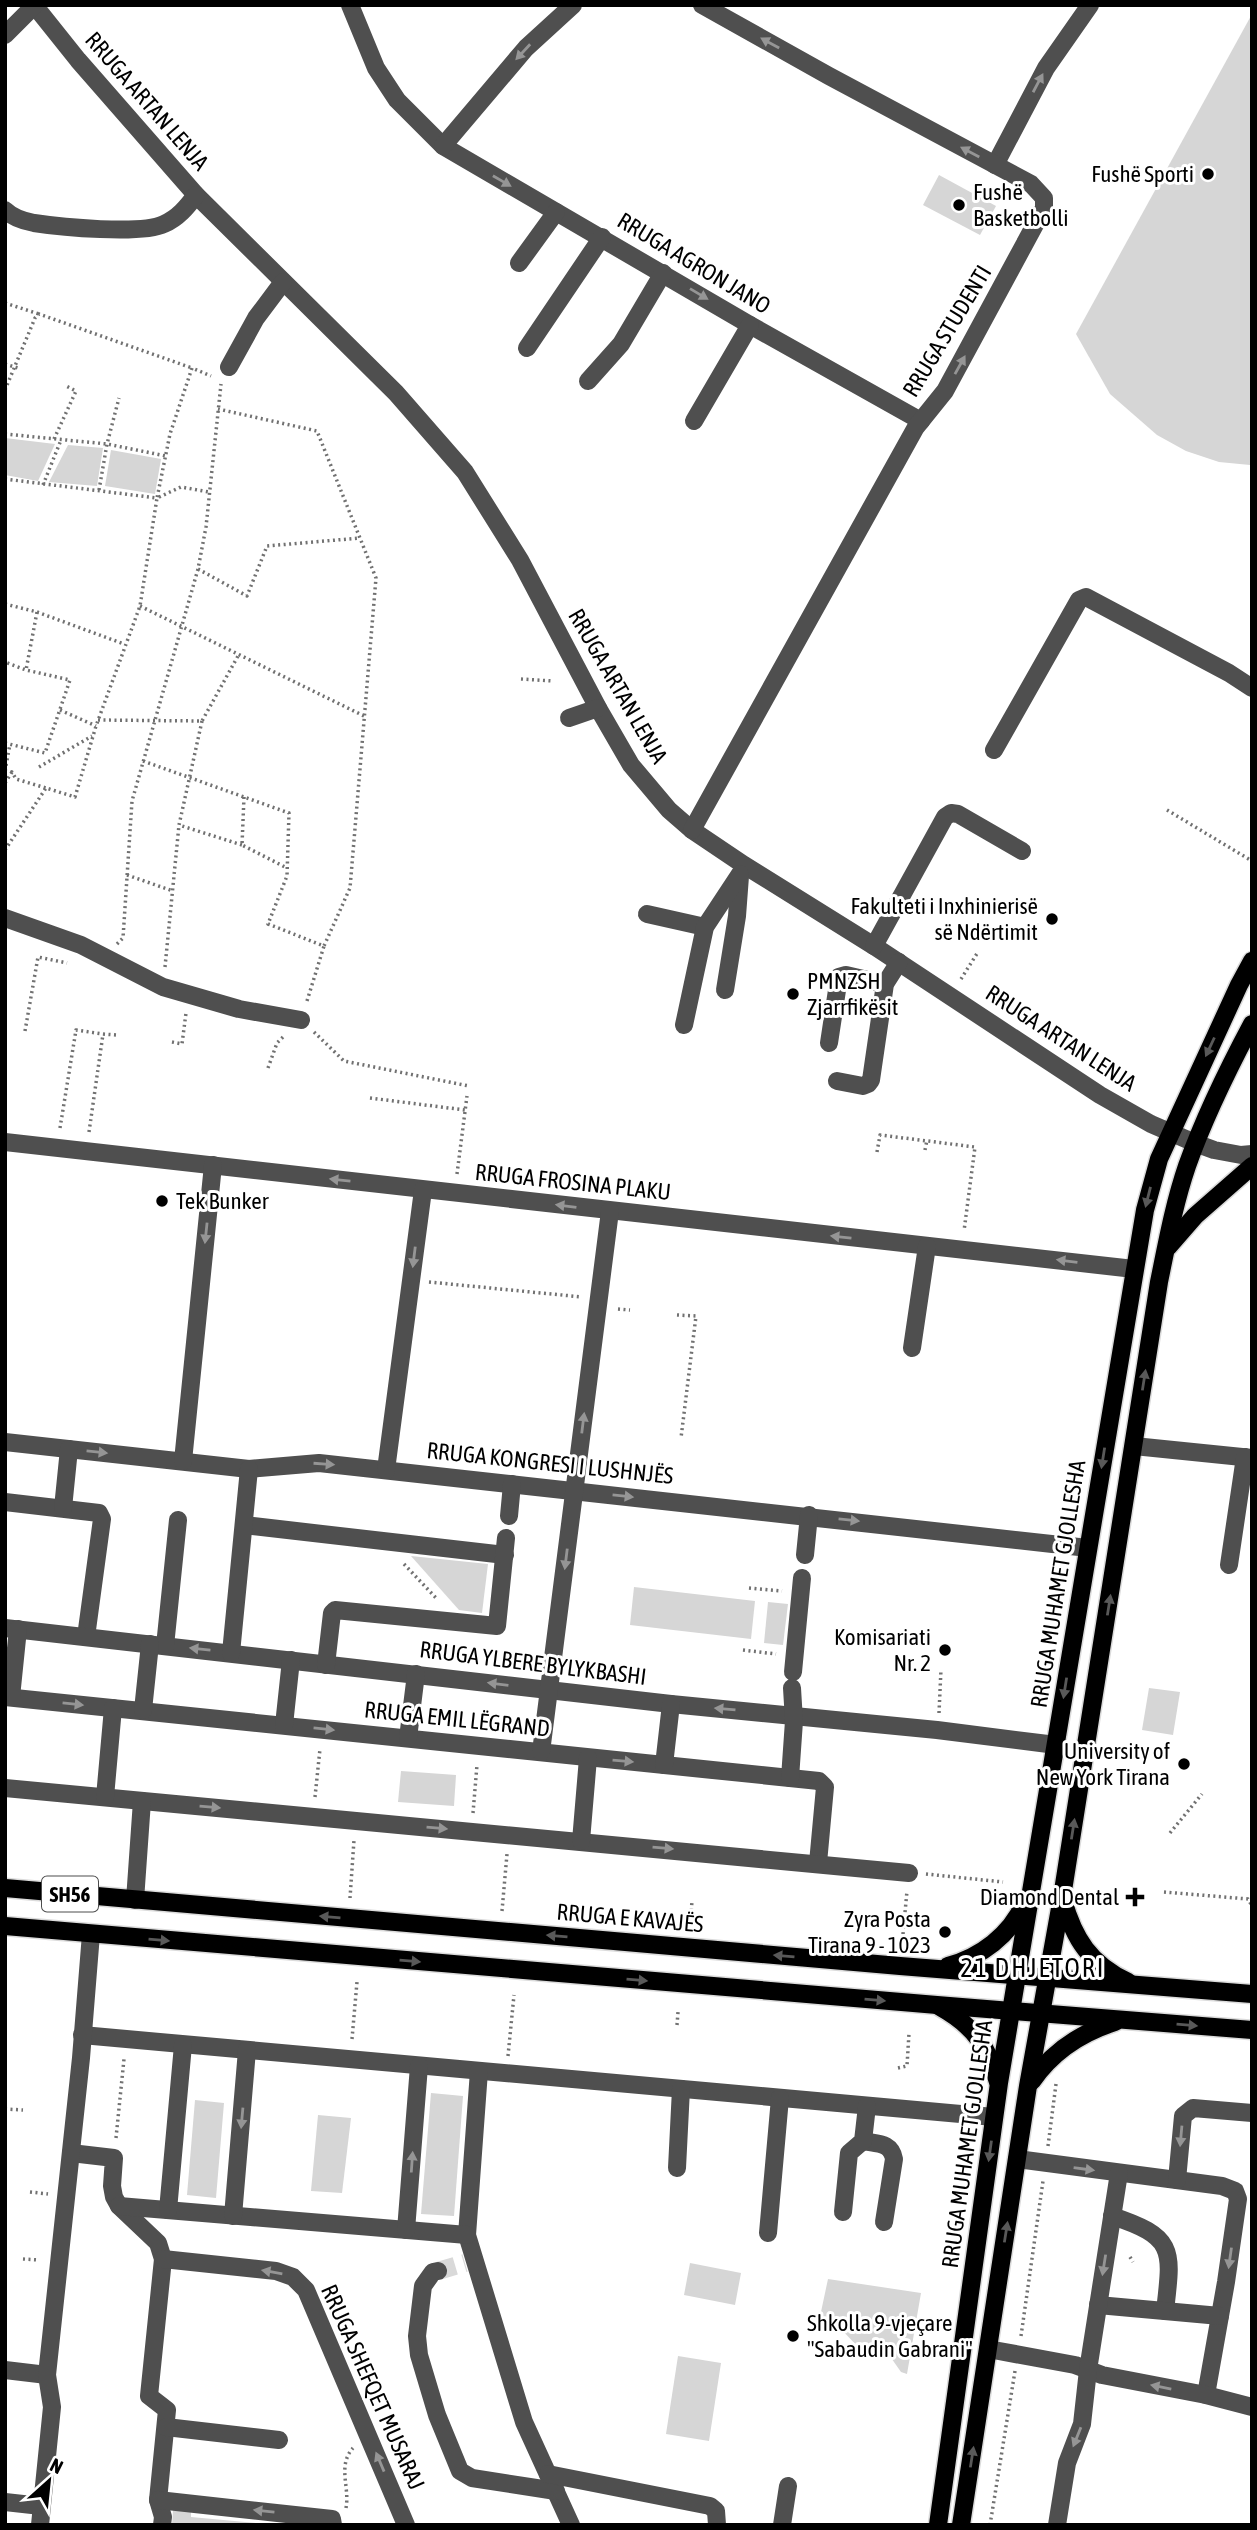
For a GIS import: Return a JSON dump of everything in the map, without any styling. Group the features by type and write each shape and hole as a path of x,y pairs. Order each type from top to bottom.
{"main road":[{"name":"RRUGA MUHAMET GJOLLESHA","path":"938,2525 1016,1975 1151,1182 1171,1133 1252,961"},
{"path":"961,2525 1028,2086 1062,1897 1166,1250 1183,1178 1195,1143 1252,1024"},
{"path":"1166,1250 1195,1216 1252,1166"},
{"name":"RRUGA E KAVAJËS","path":"5,1888 1252,1994"},
{"path":"939,1969 990,1947 1007,1931 1030,1891"},
{"path":"1062,1897 1071,1926 1087,1952 1101,1966 1134,1984"},
{"name":"SH56","path":"5,1926 91,1934"},
{"path":"91,1934 1252,2030"},
{"path":"937,2005 958,2017 975,2034 986,2048 999,2083"},
{"path":"1028,2086 1043,2065 1063,2047 1095,2028 1122,2019"}],"street":[{"name":"RRUGA AGRON JANO","path":"350,5 376,68 390,90 415,120 443,146 921,421"},
{"path":"443,146 526,48 573,5"},
{"name":"RRUGA STUDENTI","path":"692,830 921,421 945,391 1044,208 1044,198 1039,191 702,5"},
{"path":"995,165 1046,68 1090,5"},
{"path":"5,35 34,6"},
{"name":"RRUGA ARTAN LENJA","path":"34,6 86,70 196,195 396,393 465,472 520,561 598,708 646,785 692,830 742,870 874,946 1101,1095 1195,1143 1214,1150 1241,1155 1252,1154"},
{"name":"RRUGA ARTAN LENJA","path":"5,210 16,218 34,223 138,229 162,226 180,215 196,195"},
{"path":"519,263 556,212"},
{"path":"527,348 602,237"},
{"path":"588,381 621,344 663,273"},
{"path":"229,367 257,318 283,282"},
{"path":"694,421 750,325"},
{"path":"994,750 1079,600 1086,597 1252,688"},
{"path":"569,718 598,708"},
{"path":"874,946 945,817 951,813 958,814 1022,851"},
{"path":"684,1025 705,927 742,870"},
{"path":"725,990 742,870"},
{"path":"647,914 705,927"},
{"path":"5,918 81,945 163,987 239,1009 301,1020"},
{"path":"837,1081 863,1086 871,1080 885,984 899,962"},
{"path":"829,1043 839,977 846,975 885,984"},
{"name":"RRUGA FROSINA PLAKU","path":"5,1142 1135,1269"},
{"path":"183,1461 213,1165"},
{"path":"386,1470 423,1189"},
{"path":"541,1752 610,1211"},
{"path":"912,1348 927,1246"},
{"name":"RRUGA KONGRESI I LUSHNJËS","path":"5,1442 249,1469 319,1462 1088,1548"},
{"path":"1134,1446 1248,1458 1229,1565"},
{"path":"63,1508 69,1449"},
{"path":"232,1653 249,1469"},
{"path":"509,1516 512,1484"},
{"path":"5,1502 99,1513 102,1519 86,1637"},
{"path":"805,1555 809,1515"},
{"path":"143,1710 178,1520"},
{"path":"244,1525 383,1541 505,1546 497,1626 335,1610 332,1614 326,1665"},
{"path":"790,1778 794,1721 793,1672 802,1586"},
{"path":"8,1697 11,1628"},
{"name":"RRUGA YLBERE BYLYKBASHI","path":"11,1628 1056,1745"},
{"path":"284,1725 291,1660"},
{"path":"408,1738 416,1674"},
{"name":"RRUGA EMIL LËGRAND","path":"8,1697 819,1781 825,1787 818,1863"},
{"path":"664,1765 671,1704"},
{"path":"105,1797 113,1708"},
{"path":"581,1841 588,1758"},
{"path":"5,1788 909,1873"},
{"path":"135,1900 142,1801"},
{"path":"40,2525 52,2407 47,2375 91,1934"},
{"path":"82,2035 994,2117"},
{"path":"168,2210 183,2045"},
{"path":"233,2216 247,2050"},
{"path":"406,2230 419,2066"},
{"path":"479,2071 467,2235 470,2262 524,2421 571,2525"},
{"path":"677,2168 681,2090"},
{"path":"768,2233 780,2098"},
{"path":"843,2212 849,2153 863,2141 867,2106"},
{"path":"1177,2180 1182,2116 1186,2111 1192,2108 1252,2113"},
{"path":"863,2141 887,2145 892,2150 894,2159 884,2222"},
{"path":"71,2153 114,2158 114,2197 119,2206 154,2238 163,2259 149,2396 167,2410 158,2500 163,2517 162,2525"},
{"path":"1017,2159 1222,2186 1235,2191 1238,2199 1206,2395"},
{"path":"1057,2525 1067,2463 1082,2424 1119,2173"},
{"path":"119,2206 467,2235"},
{"path":"1112,2216 1149,2231 1164,2243 1169,2253 1170,2267 1165,2311"},
{"name":"RRUGA SHEFQET MUSARAJ","path":"163,2259 276,2271 293,2277 306,2290 406,2525"},
{"path":"438,2271 433,2272 423,2286 418,2313 419,2355 437,2415 460,2471 471,2478 556,2491"},
{"path":"1098,2305 1220,2316"},
{"path":"988,2349 1252,2407"},
{"path":"5,2370 47,2375"},
{"path":"166,2427 279,2440"},
{"path":"548,2473 709,2506 716,2511 717,2525"},
{"path":"782,2525 788,2486"},
{"path":"158,2500 332,2522"},
{"path":"5,2502 41,2506"}],"path":[{"path":"5,303 222,380 210,492 198,569 132,800 123,938 106,958"},
{"path":"5,390 39,314"},
{"path":"5,364 17,368"},
{"path":"12,772 16,779 75,797 98,720 140,606 170,434 192,368"},
{"path":"54,439 76,391 66,386"},
{"path":"99,490 119,398"},
{"path":"217,409 317,431 376,578 350,888 324,946 301,1020 344,1061 469,1086"},
{"path":"5,434 107,444 166,456"},
{"path":"43,485 61,440"},
{"path":"5,479 157,498 181,487 210,492"},
{"path":"198,569 247,596 267,546 360,538"},
{"path":"5,604 37,612 124,645"},
{"path":"140,606 180,628 364,716"},
{"path":"26,670 37,612"},
{"path":"164,972 179,825 202,721 238,656"},
{"path":"5,662 26,670 70,680 45,753 8,744 5,771 12,772"},
{"path":"521,679 553,681"},
{"path":"60,710 96,726"},
{"path":"98,720 202,721"},
{"path":"40,767 93,735"},
{"path":"143,761 289,813 287,876 268,924 324,946"},
{"path":"5,783 12,772"},
{"path":"5,850 46,788"},
{"path":"242,845 244,797"},
{"path":"1167,810 1252,862"},
{"path":"179,825 242,845 287,868"},
{"path":"127,875 173,891"},
{"path":"950,996 978,952"},
{"path":"24,1031 38,957 77,965"},
{"path":"172,1042 182,1044 189,995"},
{"path":"57,1149 76,1030 116,1035"},
{"path":"87,1152 103,1034"},
{"path":"268,1068 277,1043"},
{"path":"455,1193 467,1096"},
{"path":"370,1098 465,1110"},
{"path":"877,1152 880,1135 975,1147 961,1249"},
{"path":"925,1150 928,1140"},
{"path":"411,1280 598,1298"},
{"path":"616,1309 629,1310"},
{"path":"677,1315 695,1316 681,1438"},
{"path":"383,1541 457,1622"},
{"path":"749,1588 802,1586"},
{"path":"743,1650 793,1672"},
{"path":"937,1730 941,1670"},
{"path":"313,1816 321,1729"},
{"path":"471,1831 479,1746"},
{"path":"1170,1833 1202,1794"},
{"path":"350,1898 355,1820"},
{"path":"502,1911 509,1834"},
{"path":"902,1945 909,1873 1003,1882"},
{"path":"1164,1892 1248,1899 1252,1906"},
{"path":"690,1927 692,1901"},
{"path":"351,2060 357,1982"},
{"path":"506,2074 514,1995"},
{"path":"677,2025 678,2012"},
{"path":"898,2068 907,2066 909,2033"},
{"path":"114,2158 127,2039"},
{"path":"990,2525 1058,2078"},
{"path":"5,2109 23,2110"},
{"path":"1130,2257 1133,2262"},
{"path":"332,2522 345,2512 348,2504 344,2466 346,2458 350,2450 370,2439"}],"shaded area":[{"name":"Fushë Sporti","path":"1252,14 1250,465 1219,462 1186,451 1157,435 1110,394 1076,334"},
{"name":"Fushë Basketbolli","path":"939,175 996,206 980,235 923,205"},
{"path":"5,438 55,444 38,481 5,475"},
{"path":"68,445 103,448 97,486 49,482"},
{"path":"111,450 161,459 155,494 105,486"},
{"path":"411,1556 488,1564 482,1613 459,1610"},
{"path":"634,1587 755,1601 751,1639 630,1625"},
{"path":"768,1602 788,1604 783,1645 764,1643"},
{"path":"1149,1688 1180,1692 1173,1735 1142,1730"},
{"path":"401,1771 456,1775 454,1806 398,1802"},
{"path":"431,2093 463,2096 454,2216 421,2214"},
{"path":"195,2100 224,2103 216,2198 187,2195"},
{"path":"318,2115 351,2118 342,2193 311,2191"},
{"path":"690,2263 741,2273 735,2305 684,2295"},
{"path":"828,2279 921,2293 907,2374 901,2372 887,2352 859,2348 841,2329 818,2326"},
{"path":"678,2356 721,2363 709,2441 666,2434"},
{"path":"191,2509 191,2517 276,2525 172,2525 173,2510"}],"tunnel":[{"path":"438,2271 465,2263"}],"place":[{"name":"Fushë Sporti","path":"1208,174"},
{"name":"Fushë Basketbolli","path":"959,205"},
{"name":"Fakulteti i Inxhinierisë së Ndërtimit","path":"1052,919"},
{"name":"PMNZSH Zjarrfikësit","path":"793,994"},
{"name":"Tek Bunker","path":"162,1201"},
{"name":"Komisariati Nr. 2","path":"945,1650"},
{"name":"University of New York Tirana","path":"1184,1764"},
{"name":"Diamond Dental","path":"1135,1897"},
{"name":"Zyra Posta Tirana 9 - 1023","path":"945,1932"},
{"name":"Shkolla 9-vjeçare \"Sabaudin Gabrani\"","path":"793,2336"}],"district":[{"name":"21 DHJETORI","path":"1033,1968"}]}
